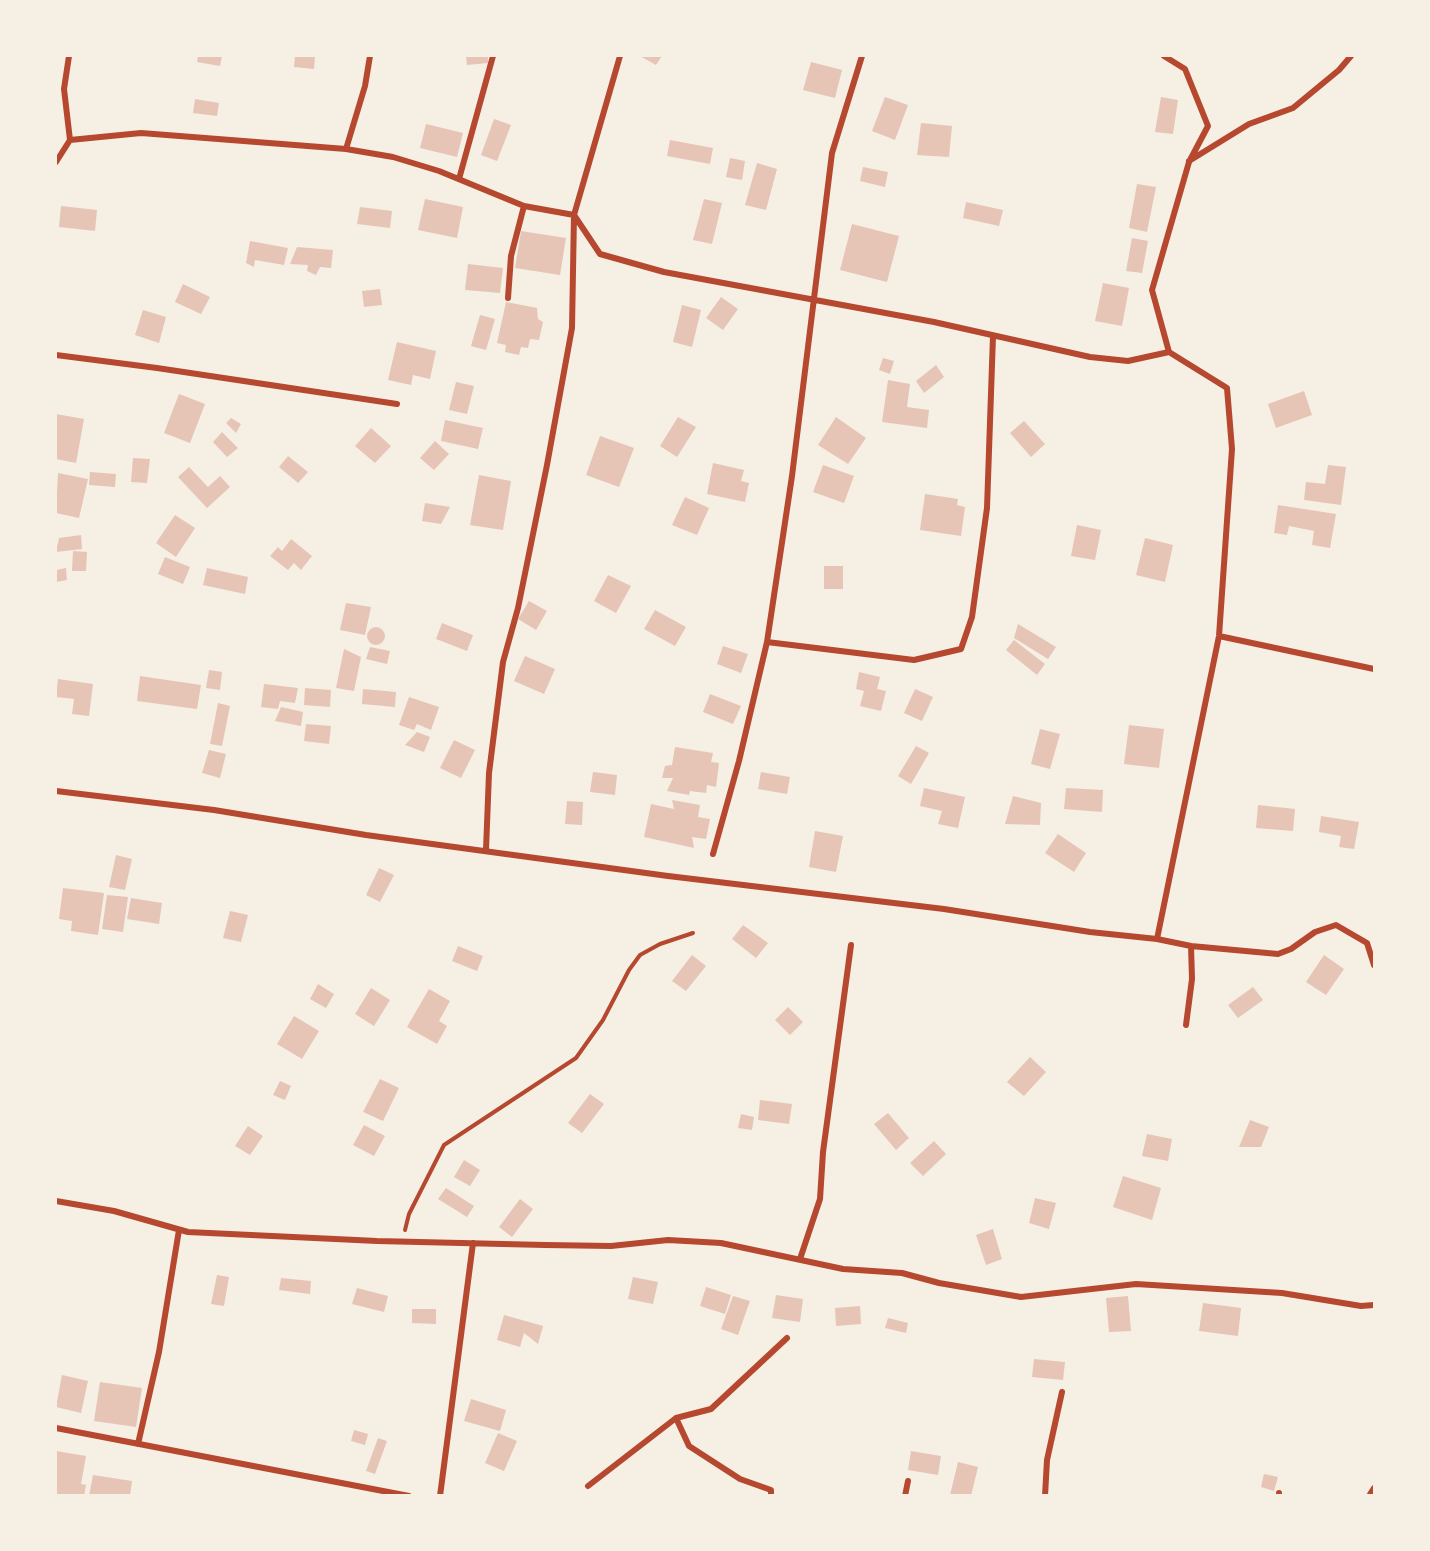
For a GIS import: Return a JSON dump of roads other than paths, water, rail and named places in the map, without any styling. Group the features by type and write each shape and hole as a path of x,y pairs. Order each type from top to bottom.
{"street":[{"path":"56,162 70,140 64,89 69,56"},
{"path":"346,149 365,86 370,56"},
{"path":"459,179 493,56"},
{"path":"486,850 489,773 503,662 518,608 548,465 572,328 574,215 620,56"},
{"path":"713,854 739,761 767,642 792,476 832,153 862,56"},
{"path":"1164,56 1185,69 1208,126 1189,162 1152,290 1168,352"},
{"path":"1189,162 1249,124 1293,108 1339,70 1351,56"},
{"path":"70,140 141,133 346,149 393,157 459,179 524,206 574,215 600,254 664,272 815,298 1090,357 1128,361 1168,352 1227,388 1232,449 1219,636 1157,939"},
{"path":"508,298 511,256 524,206"},
{"path":"767,642 914,660 961,650 972,617 987,508 993,336"},
{"path":"56,355 397,404"},
{"path":"1219,636 1374,669"},
{"path":"56,791 214,810 366,836 486,850 733,885 944,909 1090,932 1157,939 1191,946 1278,954 1292,949 1315,932 1336,925 1367,943 1374,965"},
{"path":"800,1259 820,1199 823,1152 852,945"},
{"path":"1186,1025 1192,979 1191,946"},
{"path":"56,1201 114,1211 179,1230 402,1242 611,1246 668,1240 722,1243 843,1269 902,1273 939,1283 1021,1297 1136,1284 1282,1293 1361,1306 1374,1305"},
{"path":"138,1444 159,1352 179,1230"},
{"path":"440,1496 473,1243"},
{"path":"588,1486 676,1418 711,1409 787,1338"},
{"path":"1046,1496 1047,1460 1062,1392"},
{"path":"676,1418 689,1446 740,1479 771,1490 771,1496"},
{"path":"56,1428 409,1496"},
{"path":"906,1496 908,1480"},
{"path":"1369,1496 1374,1488"}]}
